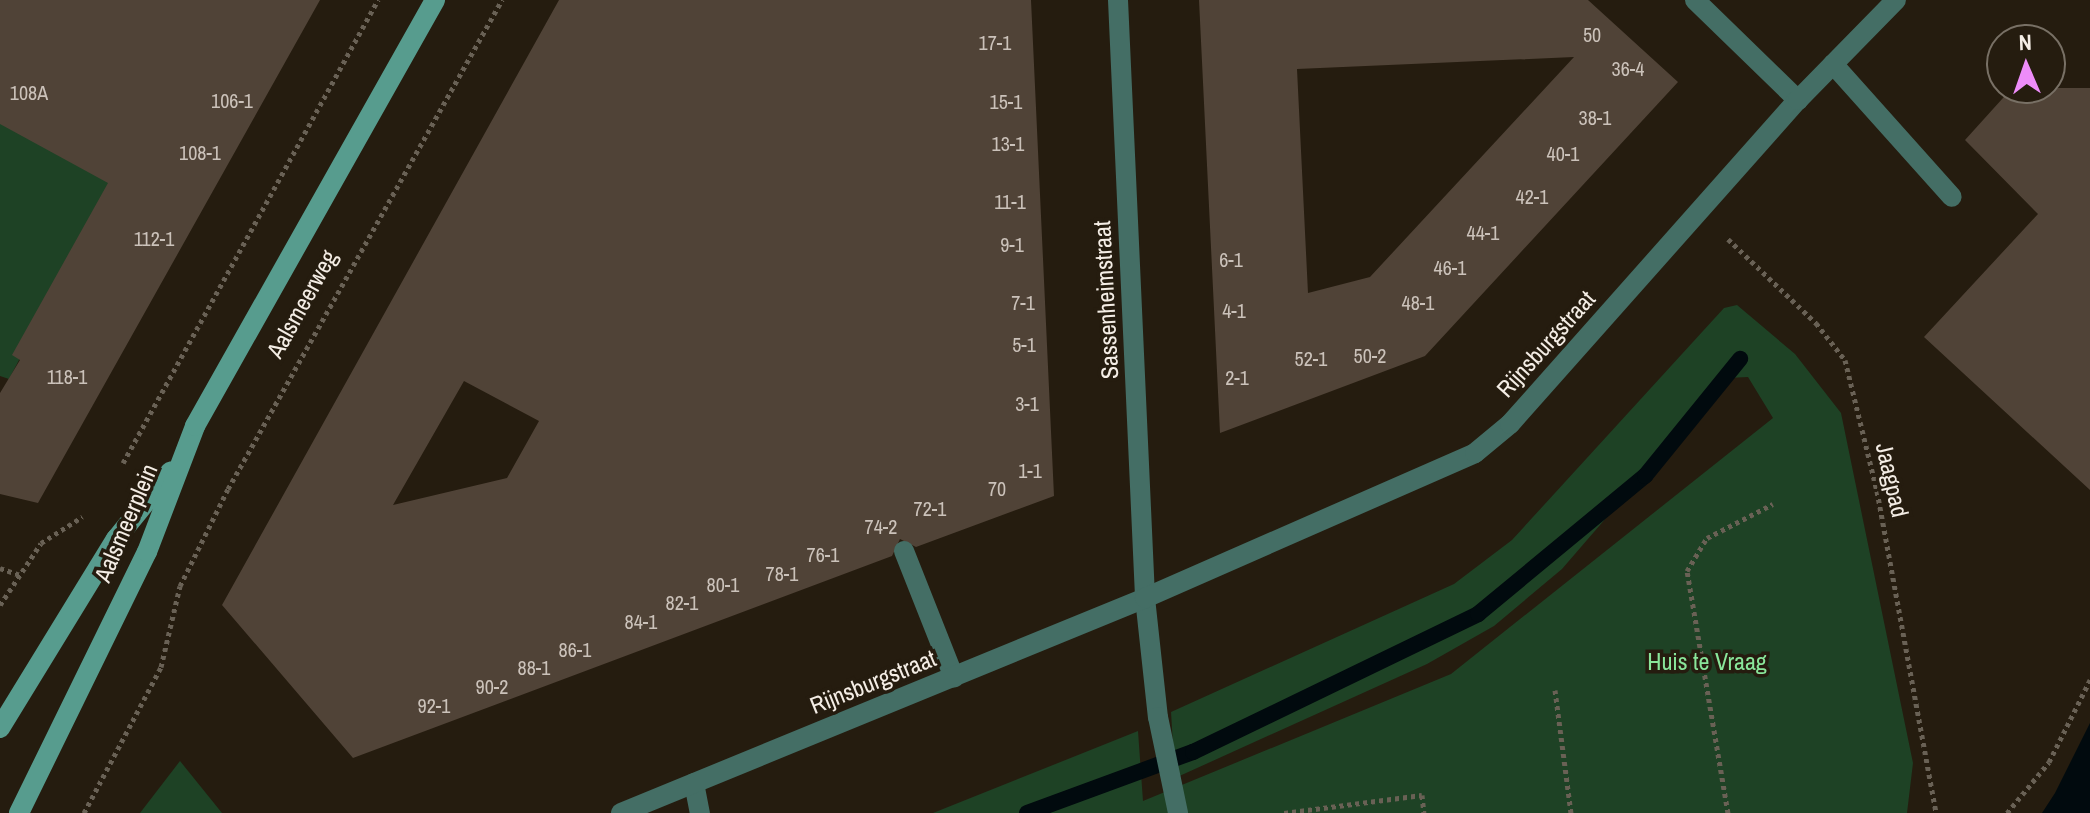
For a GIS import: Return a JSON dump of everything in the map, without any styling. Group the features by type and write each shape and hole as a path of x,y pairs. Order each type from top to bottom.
{"main road":[{"name":"Aalsmeerweg","path":"181,459 435,0"},
{"name":"Aalsmeerplein","path":"0,728 116,539 181,459"},
{"name":"Aalsmeerplein","path":"19,813 147,552 181,459"}],"street":[{"name":"Sassenheimstraat","path":"1118,0 1145,598"},
{"path":"1695,0 1798,100"},
{"name":"Rijnsburgstraat","path":"621,813 1145,598 1475,453 1510,424 1798,100 1896,0"},
{"path":"1833,64 1952,197"},
{"path":"904,551 954,677"},
{"path":"1145,598 1158,717 1178,813"},
{"path":"694,783 700,813"}],"path":[{"path":"121,466 378,0"},
{"name":"Aalsmeerweg","path":"84,813 161,667 180,586 228,489 502,0"},
{"name":"Jaagpad","path":"1700,212 1816,323 1845,360 1880,506 1936,813"},
{"path":"1728,813 1687,571 1707,538 1773,504"},
{"path":"0,605 41,543 86,514"},
{"path":"0,568 20,575"},
{"path":"2007,813 2049,762 2090,680"},
{"path":"1555,690 1571,813"},
{"path":"1284,813 1422,795 1424,813"},
{"path":"1367,803 1368,813"}],"green space":[{"path":"0,0 209,0 9,379 0,376"},
{"name":"Huis te Vraag","path":"1737,305 1795,354 1841,413 1913,763 1907,813 933,813 1138,731 1143,801 1451,674 1773,418 1748,377 1727,378 1562,569 1494,626 1427,664 1175,778 1171,712 1454,584 1512,540 1724,308"},
{"path":"180,761 222,813 140,813"}],"shaded area":[{"path":"2090,723 2090,813 2042,813 2055,793"}],"building":[{"path":"0,0 320,0 38,503 0,494 0,393 20,360 12,355 108,183 0,124"},
{"path":"559,0 1031,0 1054,496 916,547 900,539 892,556 353,758 222,605","holes":["464,381 539,421 507,478 393,505"]},
{"path":"1199,0 1588,0 1678,82 1425,356 1220,433","holes":["1574,57 1370,277 1308,293 1297,69"]},
{"path":"2066,88 2090,88 2090,490 1924,337 2038,214 1965,140 1998,104 2066,104"}],"waterway":[{"path":"1027,813 1193,752 1478,614 1645,476 1740,359"}]}
